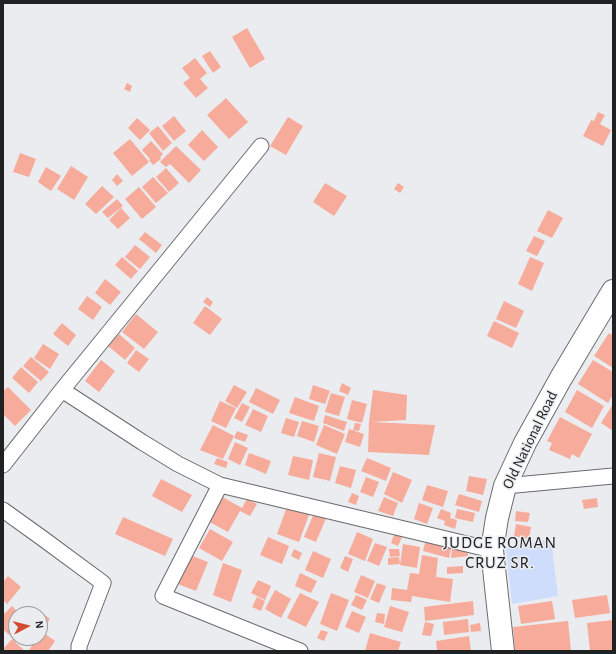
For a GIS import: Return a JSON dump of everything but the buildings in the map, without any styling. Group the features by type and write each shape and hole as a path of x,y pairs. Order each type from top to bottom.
{"main road":[{"name":"Old National Road","path":"503,651 492,550 497,518 505,486 532,430 613,291"}],"street":[{"path":"3,465 62,390 261,146"},
{"path":"62,390 178,464 220,485 492,550"},
{"path":"505,486 613,476"},
{"path":"220,485 163,596 300,651"},
{"path":"3,510 103,583 78,651"}],"shaded area":[{"path":"551,539 558,596 512,604 506,547"}],"district":[{"name":"JUDGE ROMAN CRUZ SR.","path":"500,553"}]}
